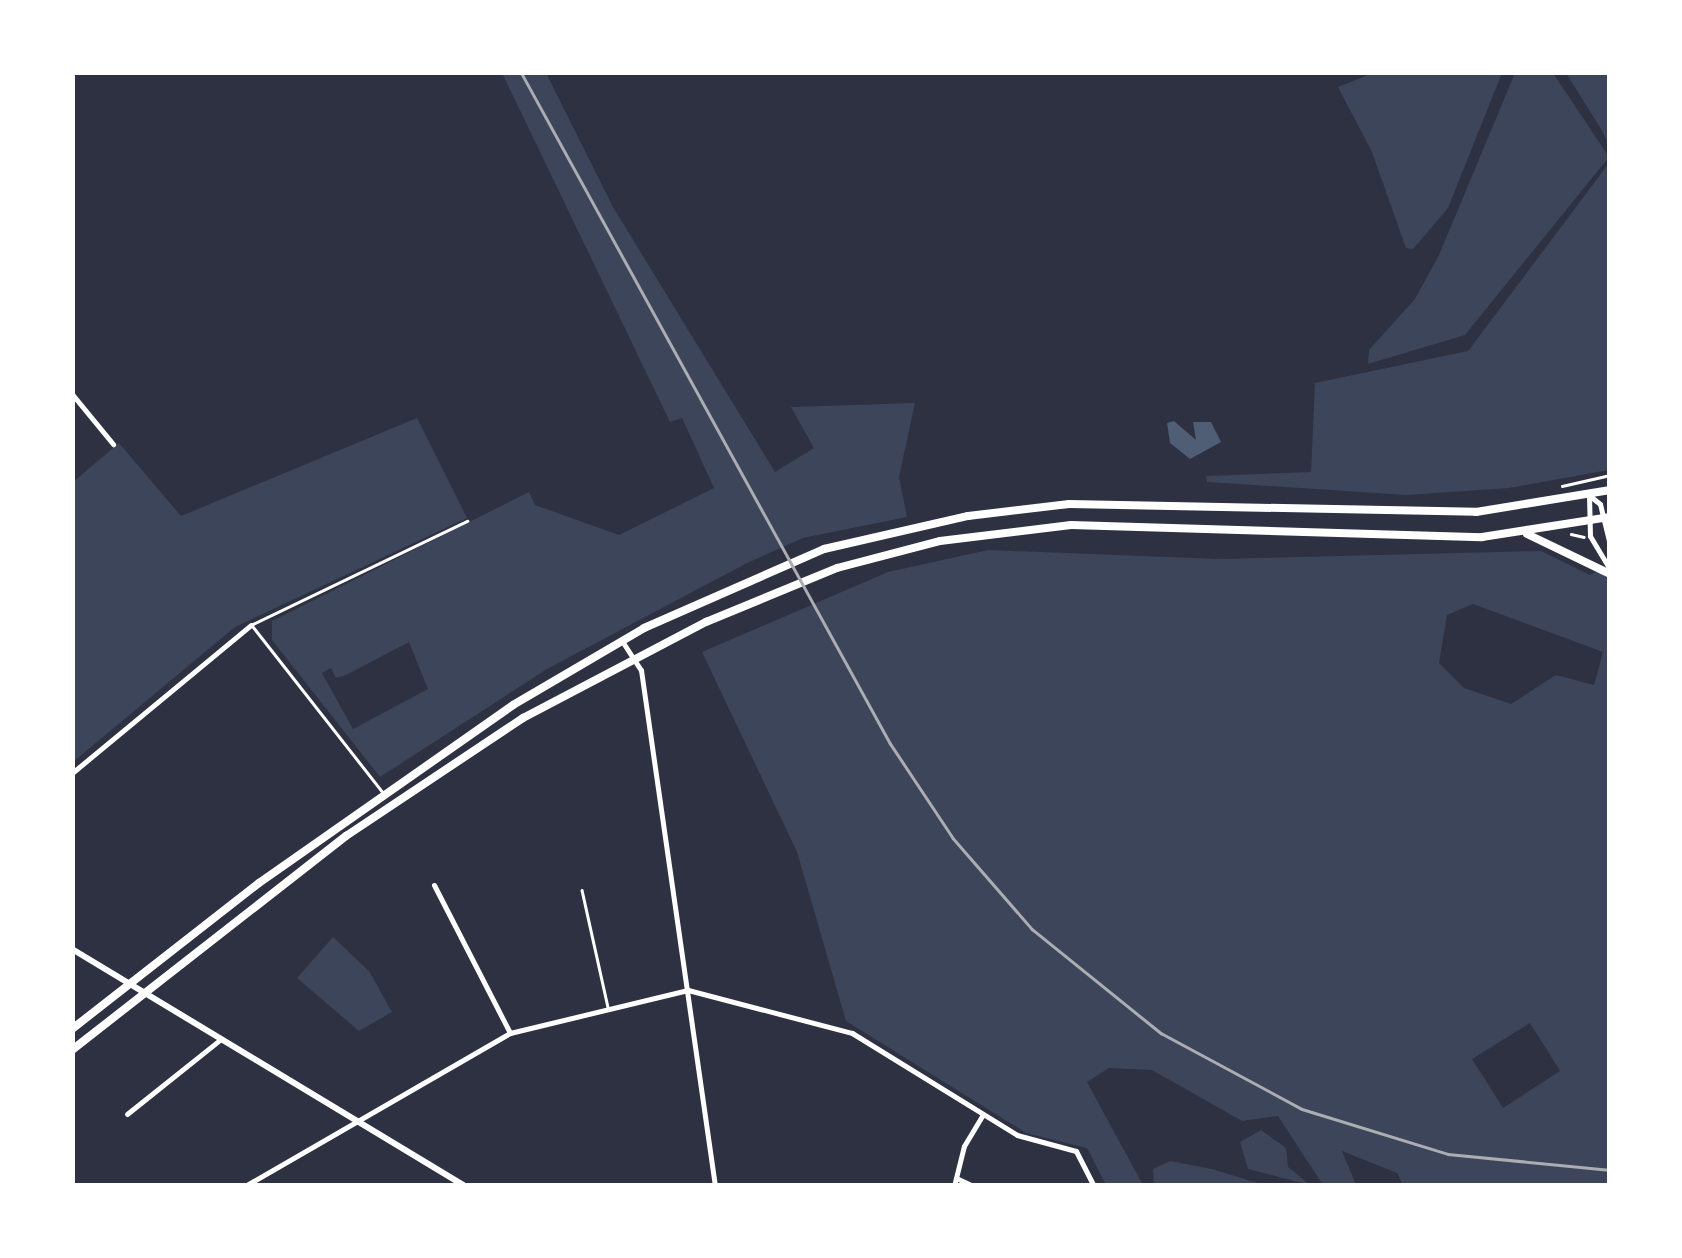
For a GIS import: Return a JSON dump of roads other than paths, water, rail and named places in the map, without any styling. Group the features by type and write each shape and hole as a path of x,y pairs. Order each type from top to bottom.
{"main road":[{"path":"72,1029 383,793 622,641 760,574 824,550 968,516 1069,504 1476,512 1610,490"},
{"path":"72,1050 411,791 634,658 756,598 837,568 940,541 1070,525 1444,537 1522,533 1606,517"},
{"path":"1522,533 1610,571"},
{"path":"72,949 465,1186"}],"street":[{"path":"72,394 113,444"},
{"path":"1589,495 1606,517 1610,545"},
{"path":"1589,495 1590,536 1610,571"},
{"path":"72,773 251,625"},
{"path":"622,641 641,670 715,1186"},
{"path":"434,884 510,1032"},
{"path":"245,1186 510,1032 688,990 852,1034 1018,1136 1076,1151 1094,1186"},
{"path":"127,1114 220,1040"},
{"path":"973,1186 955,1182 964,1146 983,1114"}],"lane":[{"path":"383,793 251,625 468,522"},
{"path":"582,890 608,1008"}],"railway":[{"path":"521,72 890,743 953,838 1032,929 1161,1033 1302,1109 1448,1154 1610,1170"}]}
